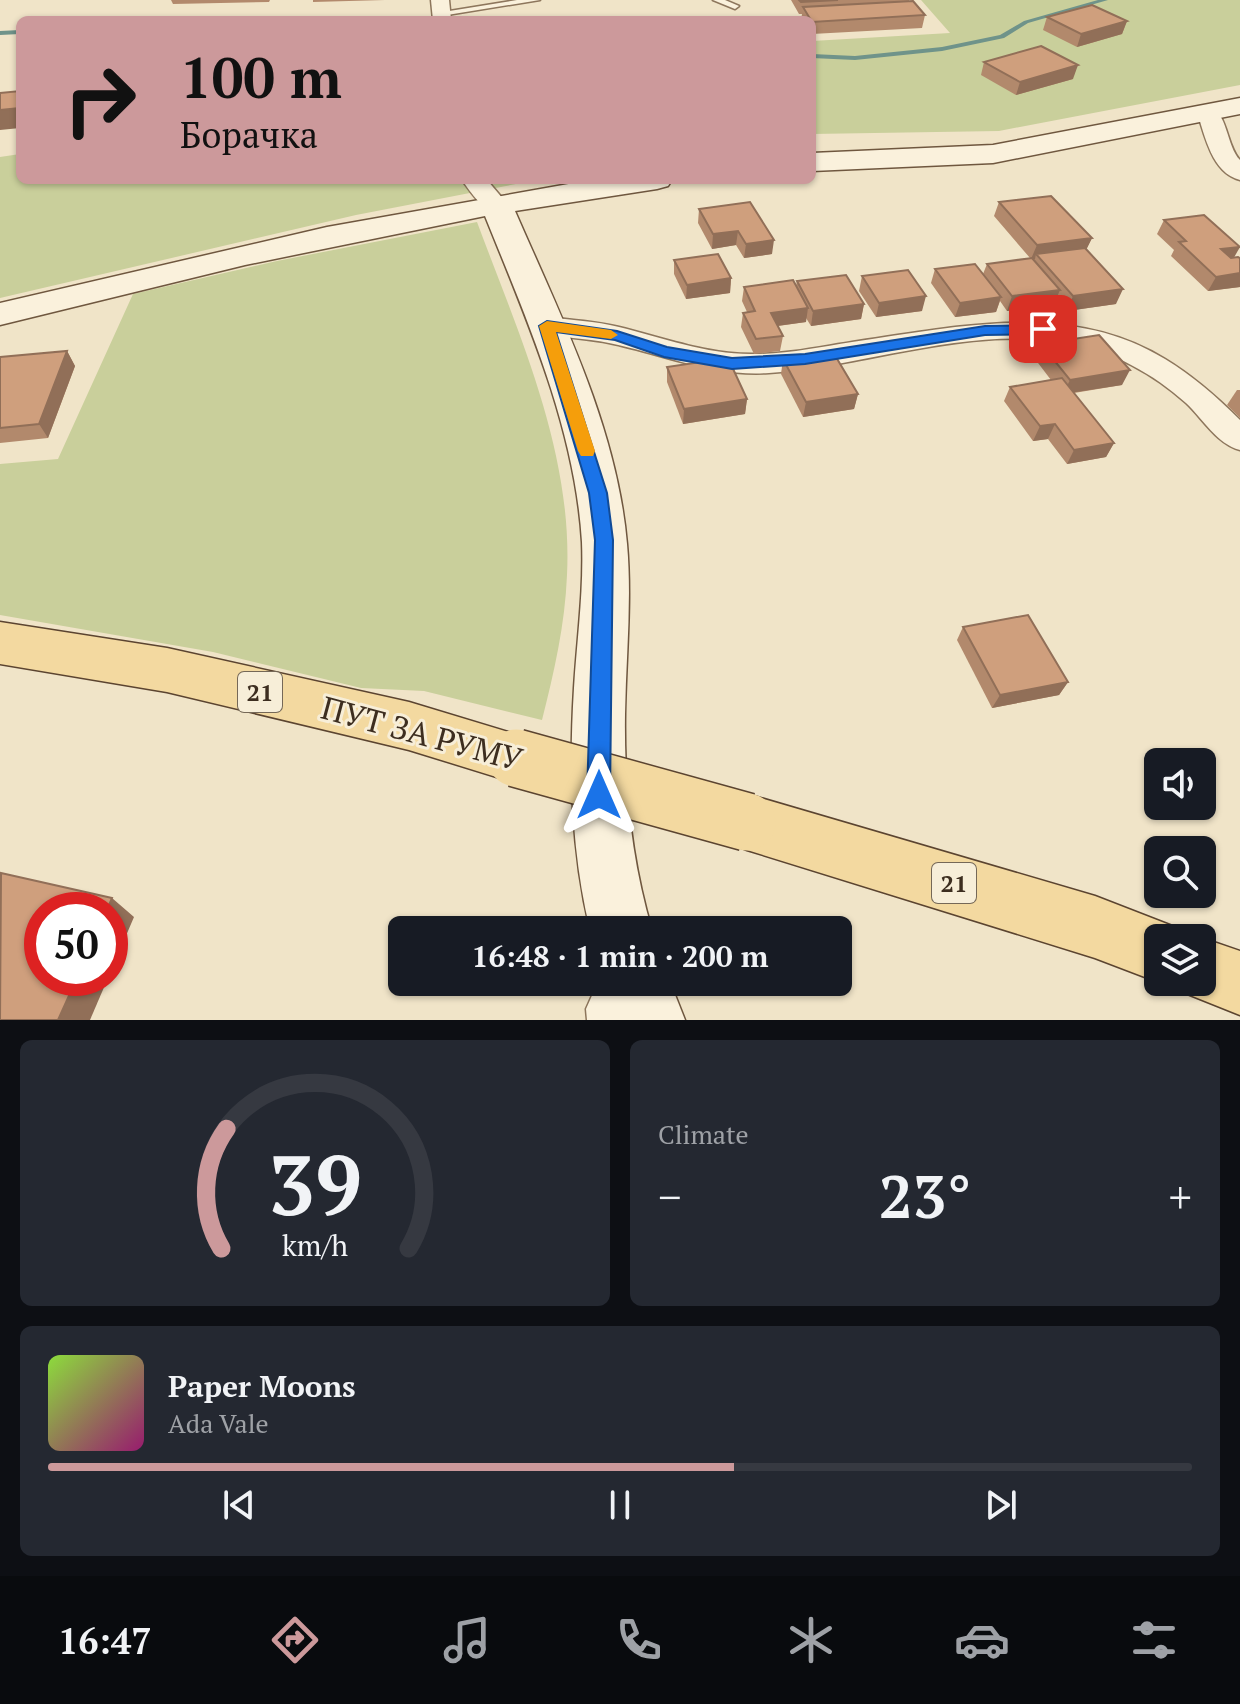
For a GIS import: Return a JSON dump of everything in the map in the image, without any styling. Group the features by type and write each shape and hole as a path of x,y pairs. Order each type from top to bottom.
{"main road":[{"path":"816,162 993,154 1240,106"},
{"path":"0,314 215,263 486,193 604,184"},
{"path":"486,193 547,326 580,429 600,508 605,566 599,795 616,916"},
{"name":"ПУТ ЗА РУМУ","path":"0,643 167,670 409,726 747,822 1095,927 1144,946"},
{"path":"1216,974 1240,983"},
{"path":"644,996 653,1020"}],"street":[{"path":"1208,112 1224,157 1240,173"},
{"path":"547,326 617,336 677,355 732,363 805,359 985,331 1043,329 1101,341 1140,357 1179,379 1207,402 1240,439"},
{"path":"612,1020 611,1009 617,996"}],"lane":[{"path":"441,11 536,0"},
{"path":"717,0 735,6"}],"green space":[{"path":"921,0 1240,0 1240,85 999,131 816,134 816,41 950,33"},
{"path":"16,155 16,184 516,184 356,215 0,298 0,157"},
{"path":"477,222 540,395 552,439 567,529 564,612 542,720 424,691 361,688 213,652 0,615 0,464 58,459 133,294 277,261"}],"building":[{"path":"913,1 925,15 816,22 816,16 808,16 803,7"},
{"path":"1092,5 1127,21 1081,34 1047,17"},
{"path":"1041,46 1078,65 1020,82 984,62"},
{"path":"16,91 16,108 0,110 0,93"},
{"path":"1051,196 1092,238 1037,245 999,202"},
{"path":"750,202 774,240 746,244 738,231 713,234 699,209"},
{"path":"1204,215 1240,247 1221,249 1231,258 1240,258 1240,273 1216,277 1179,242 1186,241 1164,220"},
{"path":"1085,248 1123,289 1073,296 1036,254"},
{"path":"718,254 731,278 687,285 674,260"},
{"path":"1032,258 1060,290 1012,296 987,264"},
{"path":"975,264 1001,297 960,303 935,269"},
{"path":"908,270 926,296 879,303 862,276"},
{"path":"846,275 864,304 813,311 797,281"},
{"path":"793,280 808,308 771,313 783,336 756,339 743,313 755,311 744,287"},
{"path":"1099,335 1130,370 1070,380 1041,344"},
{"path":"67,351 39,424 0,428 0,357"},
{"path":"833,352 858,394 806,402 783,359"},
{"path":"728,358 747,399 684,409 667,367"},
{"path":"1062,378 1114,443 1074,450 1055,424 1040,426 1010,387"},
{"path":"1028,615 1068,682 1000,695 963,627"},
{"path":"1,873 85,892 24,892 24,996 69,996 58,1020 0,1020"}],"waterway":[{"path":"816,56 855,58 942,49 1002,37 1026,22 1105,0"},
{"path":"0,33 16,32"}],"slow traffic":[{"path":"587,451 547,326 611,335"}],"route":[{"path":"599,795 604,540 598,493 547,326 617,336 664,352 701,360 759,364 985,331 1043,329"}]}
